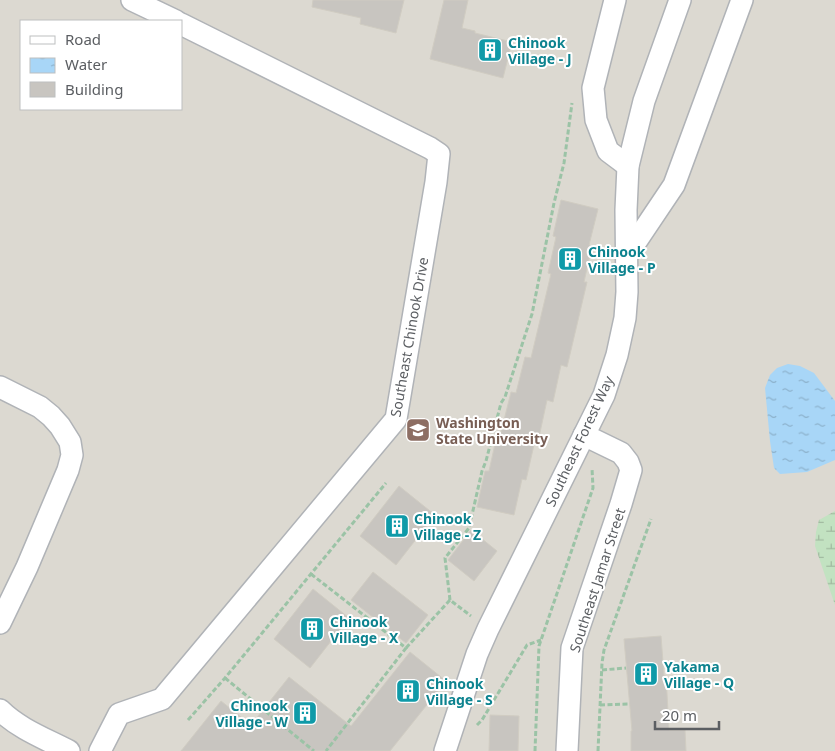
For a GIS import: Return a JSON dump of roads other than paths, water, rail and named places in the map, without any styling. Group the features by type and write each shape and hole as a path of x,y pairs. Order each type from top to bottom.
{"street":[{"path":"132,0 174,20"},
{"path":"615,0 593,88 596,120 608,151 628,166"},
{"name":"Southeast Forest Way","path":"444,751 477,654 604,395 617,355 625,318 628,166 644,101 680,0"},
{"path":"627,255 674,185 742,0"},
{"name":"Southeast Chinook Drive","path":"100,751 119,714 162,699 396,419 436,182 439,154 430,148 182,24"},
{"path":"0,387 40,407 51,416 70,442 72,455 68,470 27,567 0,623"},
{"name":"Southeast Jamar Street","path":"568,751 572,648 621,504 630,470 628,462 621,453 584,435"},
{"path":"0,710 13,721 69,751"}],"water":[{"path":"788,364 800,366 814,373 835,401 835,460 807,472 780,474 774,468 765,388 770,375 777,368"}],"place":[{"name":"Chinook Village - J","path":"490,50"},
{"name":"Chinook Village - P","path":"570,259"},
{"name":"Washington State University","path":"418,430"},
{"name":"Chinook Village - Z","path":"397,526"},
{"name":"Chinook Village - X","path":"312,629"},
{"name":"Yakama Village - Q","path":"646,674"},
{"name":"Chinook Village - S","path":"408,691"},
{"name":"Chinook Village - W","path":"305,713"}]}
